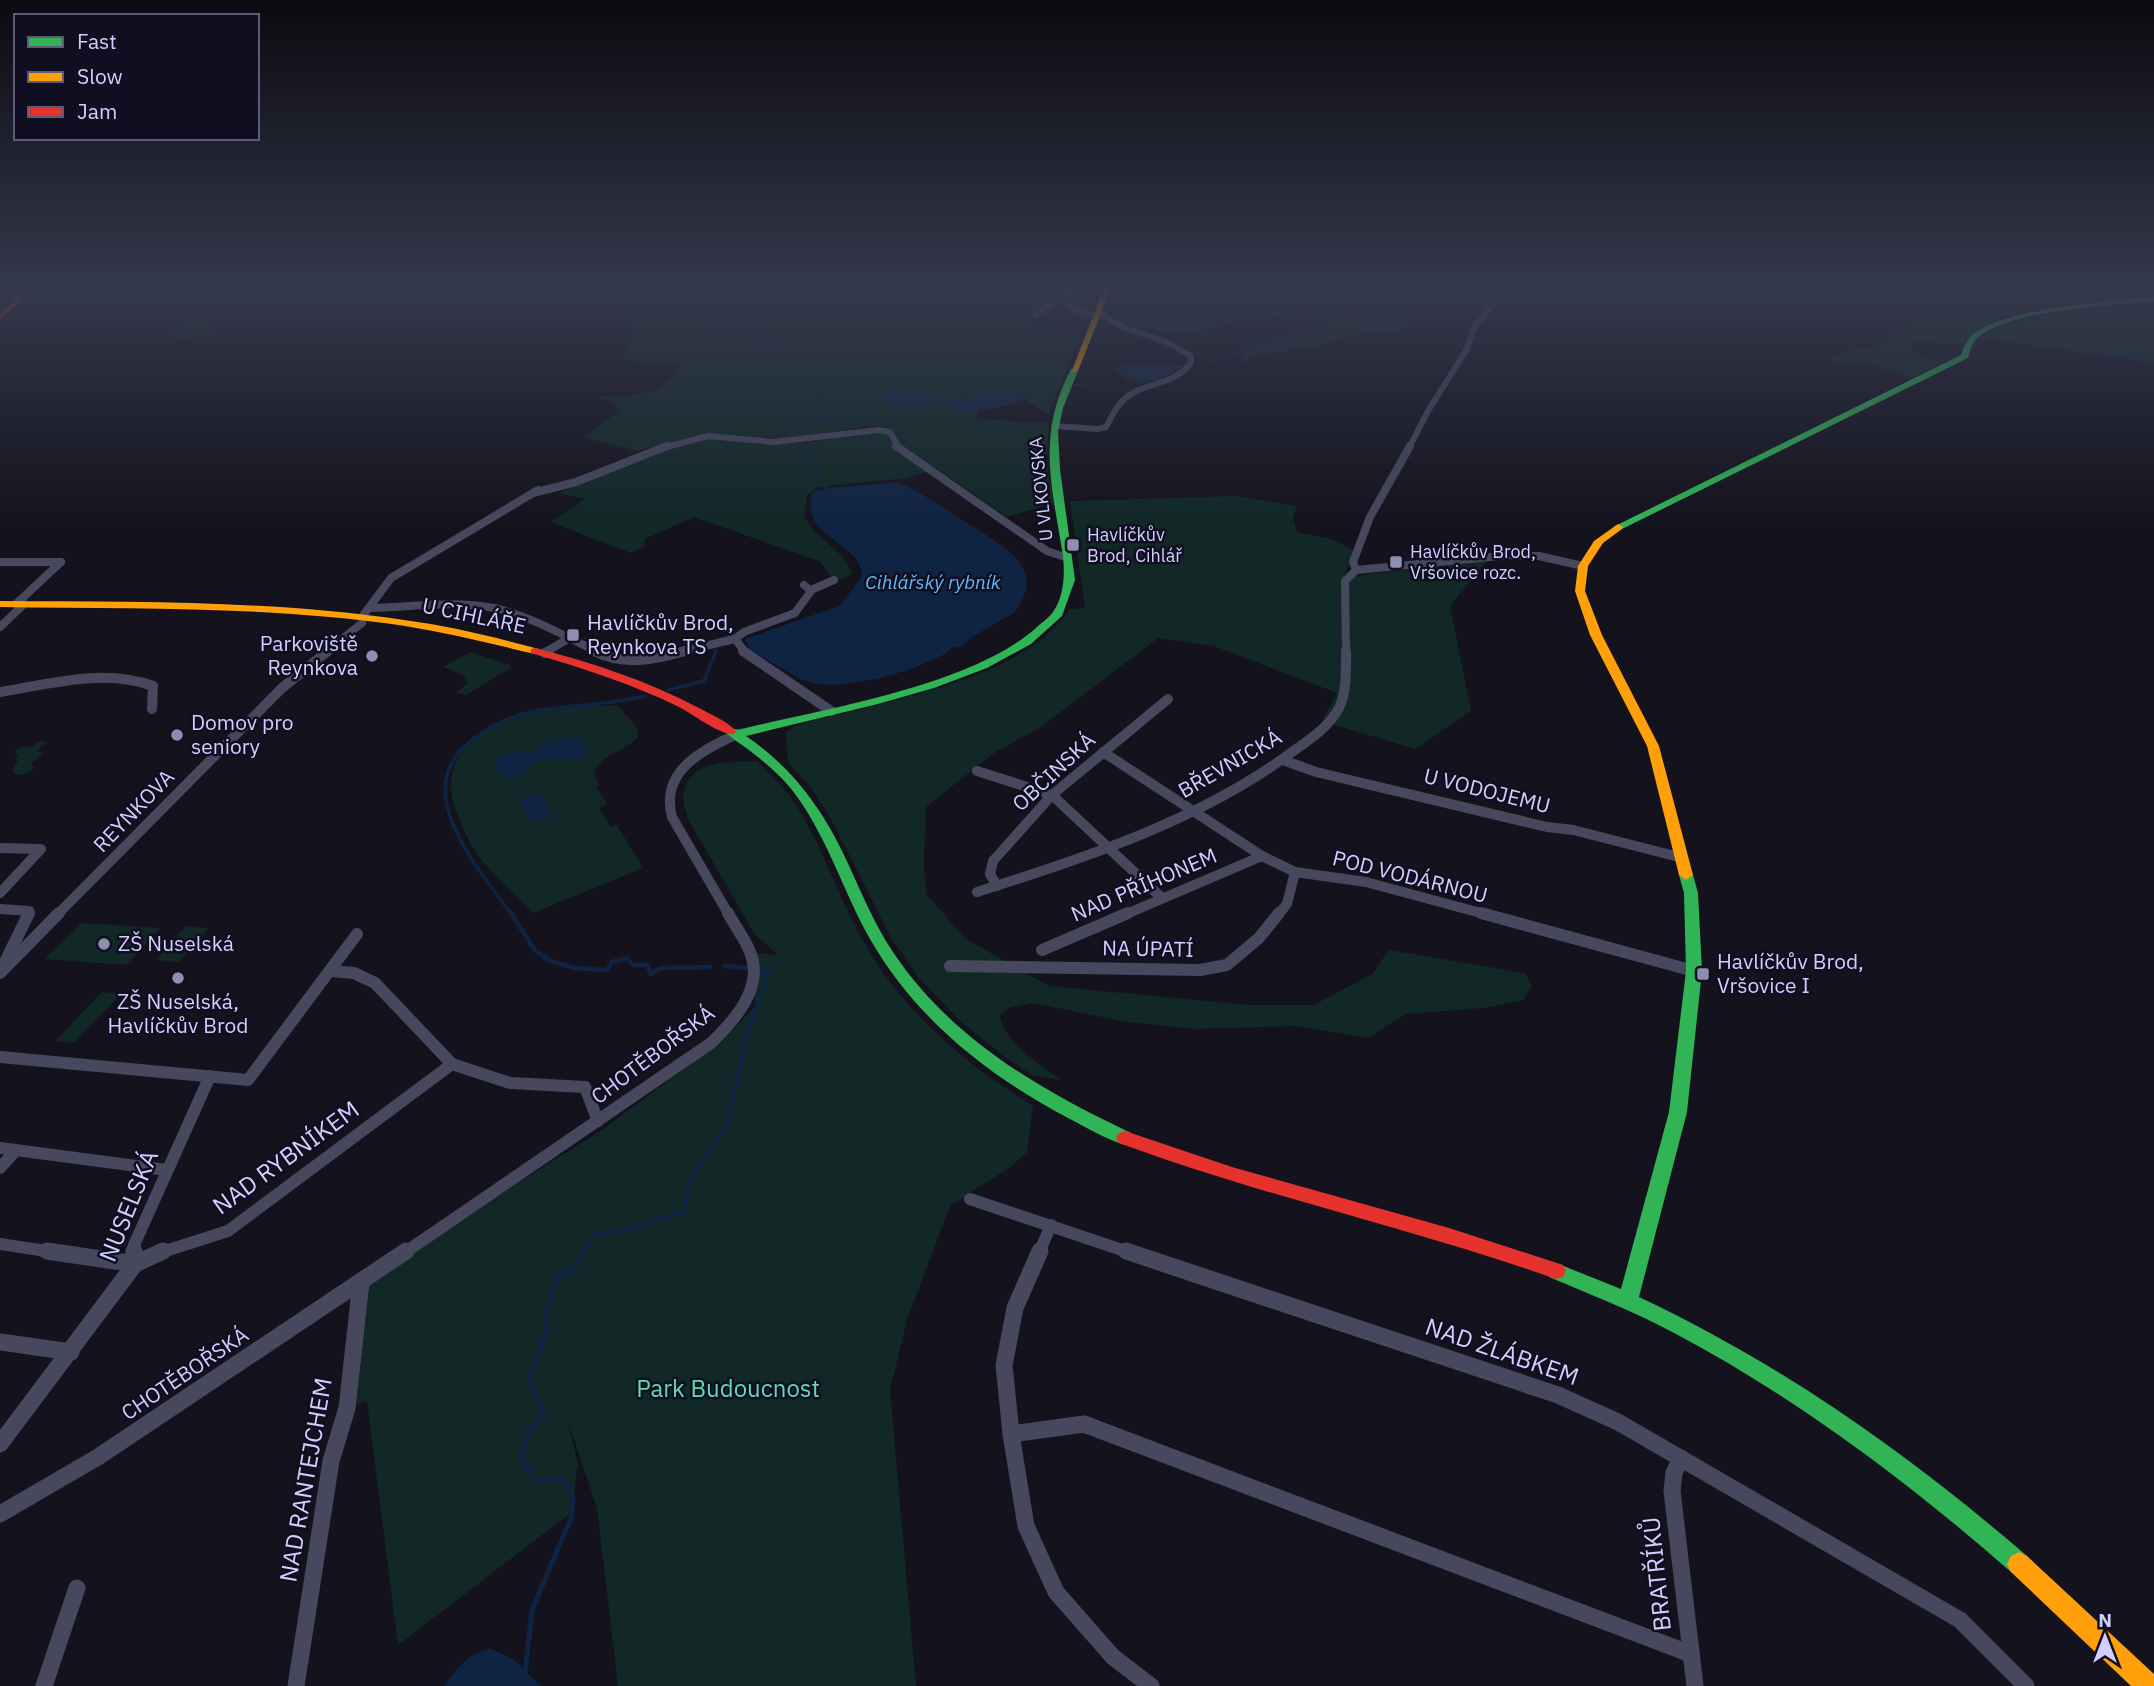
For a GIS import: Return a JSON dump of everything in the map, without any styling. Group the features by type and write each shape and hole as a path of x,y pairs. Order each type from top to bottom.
{"main road":[{"name":"U VLKOVSKA","path":"1068,558 1054,458 1054,426 1076,367"},
{"path":"1628,1300 1660,1190 1678,1112 1694,971 1692,893 1653,746 1597,635 1580,591 1583,566 1598,541 1617,528 1943,367"},
{"name":"CHOTĚBOŘSKÁ","path":"737,734 957,676 999,660 1030,643 1049,627 1063,608 1070,587 1068,558"},
{"name":"U CIHLÁŘE","path":"0,604 257,610 365,616 450,631 545,653 637,685 737,734 767,757 799,790 820,823 885,953 933,1012 995,1065 1061,1107 1140,1145 1208,1169 1496,1249 1576,1277 1628,1300 1770,1377 1836,1418 1899,1463 2021,1565 2148,1686"}],"street":[{"path":"1054,426 1098,429 1106,427 1130,394 1182,376 1188,367"},
{"name":"BŘEVNICKÁ","path":"977,892 1107,846 1193,810 1283,760 1328,723 1341,704 1345,681 1345,581 1356,570 1353,562 1370,517 1396,474 1428,411 1456,367"},
{"name":"U VLKOVSKA","path":"533,493 576,482 673,444 708,436 774,442 868,429 890,432 896,446 915,460 1047,551 1068,558"},
{"name":"REYNKOVA","path":"0,972 282,688 365,616 391,578 546,485"},
{"path":"1356,570 1511,555 1539,556 1583,566"},
{"path":"0,562 61,562 0,627"},
{"path":"365,616 486,607 521,615 571,637 605,656 632,661 658,659 735,639 794,613 802,606 807,587 834,580"},
{"path":"545,653 571,637"},
{"path":"735,639 738,647 750,657 831,711"},
{"path":"0,692 100,679 131,679 153,686 152,709"},
{"name":"OBČINSKÁ","path":"997,886 990,877 989,869 993,860 1052,795 1168,699"},
{"name":"CHOTĚBOŘSKÁ","path":"0,1514 97,1458 361,1282 711,1043 730,1026 745,1004 753,969 751,953 671,817 668,804 671,786 685,765 703,751 737,734"},
{"name":"POD VODÁRNOU","path":"1103,752 1262,856 1294,872 1366,882 1694,971"},
{"name":"U VODOJEMU","path":"1283,760 1316,772 1547,827 1573,830 1683,858"},
{"path":"977,771 1052,795 1162,898"},
{"path":"0,848 41,849 0,893"},
{"name":"NAD PŘÍHONEM","path":"1042,950 1262,856"},
{"name":"NA ÚPATÍ","path":"950,966 1043,966 1150,971 1200,970 1227,964 1259,938 1287,904 1294,872"},
{"path":"0,909 29,911 29,917 0,972"},
{"path":"0,1057 248,1080 357,934"},
{"path":"331,971 354,973 374,983 452,1065 510,1083 585,1087 598,1121"},
{"name":"NAD RYBNÍKEM","path":"135,1264 165,1250 228,1231 452,1065"},
{"name":"NUSELSKÁ","path":"0,1444 135,1264 134,1245 210,1076"},
{"path":"0,1148 167,1170"},
{"path":"0,1168 16,1150"},
{"name":"NAD ŽLÁBKEM","path":"970,1199 1558,1395 1618,1422 1960,1620 2026,1686"},
{"path":"1051,1225 1015,1308 1004,1365 1011,1434 1026,1526 1056,1591 1113,1657 1151,1686"},
{"path":"0,1244 135,1264"},
{"name":"NAD RANTEJCHEM","path":"296,1686 331,1461 347,1408 361,1282"},
{"path":"0,1342 71,1352"},
{"path":"1011,1434 1084,1424 1691,1654"},
{"name":"BRATŘÍKŮ","path":"1681,1458 1672,1491 1695,1686"},
{"path":"44,1686 77,1588"}],"green space":[{"path":"679,367 1068,367 1048,415 1025,398 995,392 981,394 956,412 979,410 976,419 1049,423 1046,462 1054,503 1007,517 936,468 907,478 818,487 807,495 804,515 812,529 843,557 853,574 835,582 819,561 694,517 645,539 644,547 631,553 550,522 585,499 559,493 665,449 713,438 759,444 811,442 890,427 866,426 806,438 783,439 708,434 637,451 583,437 620,411 617,411 614,402 594,396 643,393 664,385","holes":["891,390 945,402 889,404 887,397"]},
{"path":"1876,367 1934,367 1913,377"},
{"path":"1237,496 1297,506 1293,518 1297,532 1335,540 1355,551 1344,577 1486,561 1450,607 1471,711 1415,749 1322,721 1337,693 1214,646 1158,638 1041,727 994,753 926,807 926,894 966,939 1049,986 1249,1005 1314,1005 1372,974 1389,950 1525,973 1532,986 1523,1000 1484,1008 1406,1014 1368,1038 1296,1026 1194,1029 1122,1021 1033,1003 1009,1008 1000,1014 1007,1033 1023,1051 1060,1080 1033,1076 959,1020 919,978 891,938 831,819 810,786 788,763 786,732 797,725 946,686 984,672 1018,655 1048,634 1070,609 1085,608 1070,501"},
{"path":"470,652 510,665 511,668 466,695 456,693 468,683 463,675 443,667"},
{"path":"618,705 637,728 638,737 603,761 594,773 599,785 596,786 607,804 599,808 611,827 617,825 643,868 533,913 490,869 471,844 456,811 451,790 452,772 459,756 470,743 501,723 548,710"},
{"path":"38,741 48,742 36,751 43,753 31,764 35,768 23,775 13,773 18,761 15,760 18,756 14,752 22,747 34,746"},
{"name":"Park Budoucnost","path":"757,761 786,791 801,814 855,926 898,993 961,1055 1033,1106 1027,1152 1012,1166 950,1206 907,1320 890,1390 916,1686 618,1686 597,1508 568,1421 578,1465 571,1513 398,1645 367,1401 347,1408 361,1282 599,1132 723,1040 755,1006 751,953 778,955 755,935 688,819 683,795 687,781 698,770 717,763"},
{"name":"ZŠ Nuselská","path":"82,923 161,928 126,965 45,959"},
{"name":"ZŠ Nuselská","path":"186,926 209,928 179,962 156,960"},
{"name":"ZŠ Nuselská","path":"102,992 121,994 74,1043 55,1041"}],"water":[{"path":"1120,367 1182,367 1157,379 1139,383 1123,377 1117,369"},
{"path":"1004,388 1020,392 1025,398 1010,405 987,410 965,412 949,409 966,397"},
{"path":"884,390 950,399 908,409 895,409 889,404"},
{"name":"Cihlářský rybník","path":"900,483 922,494 987,535 1019,561 1027,584 1014,613 970,638 963,646 951,648 945,654 914,668 878,679 835,685 815,684 798,678 751,650 745,639 840,606 862,576 859,564 852,554 821,529 814,519 810,507 813,492"},
{"path":"574,736 582,738 580,746 589,749 586,756 570,760 542,760 530,765 529,773 511,779 502,778 493,759 516,752 531,753 540,745"},
{"path":"542,792 553,816 530,823 519,799"},
{"path":"491,1649 513,1659 541,1686 444,1686 470,1657"}],"waterway":[{"path":"751,367 787,372 778,378 787,383 817,380 834,385 817,396 825,397"},
{"path":"1072,386 1092,383"},
{"path":"1021,394 1064,386"},
{"path":"801,439 791,427 798,423 800,418 822,415 827,406 819,401 823,400"},
{"path":"941,402 958,403"},
{"path":"795,431 847,410 872,404"},
{"path":"803,443 805,448"},
{"path":"805,446 819,478 828,490"},
{"path":"720,639 738,633"},
{"path":"715,652 717,645"},
{"path":"668,690 704,681 716,651"},
{"path":"512,915 467,853 455,829 447,805 446,782 453,760 479,735 514,717 544,709 617,702 646,696"},
{"path":"511,913 534,949 550,961 574,968 607,970 612,962 627,958 633,965 648,965 650,974 661,968 710,967"},
{"path":"583,1253 594,1233 613,1233 685,1212 687,1188 700,1163 725,1131 749,1027 769,973 760,969 725,966"},
{"path":"525,1675 532,1610 571,1518 573,1499 563,1478 537,1482 521,1459 530,1429 544,1415 529,1378 547,1330 545,1317 557,1278 573,1270 584,1251"}],"traffic: fast":[{"path":"1618,527 1943,367"},
{"path":"737,734 930,685 983,665 1027,642 1058,613 1070,580 1055,469 1054,431 1059,408 1074,371"},
{"path":"730,731 768,759 801,793 826,832 865,916 888,957 936,1016 964,1041 1025,1085 1058,1105 1125,1138"},
{"path":"1628,1300 1678,1112 1694,971 1691,893 1686,875"},
{"path":"1556,1271 1681,1327 1801,1396 1913,1476 2019,1564"}],"traffic: slow":[{"path":"1074,371 1076,367"},
{"path":"1618,527 1599,541 1583,566 1580,591 1596,635 1653,746 1686,875"},
{"path":"0,604 202,607 337,615 404,623 535,651"},
{"path":"2019,1564 2149,1686"}],"traffic: jam":[{"path":"535,651 636,684 684,705 730,731"},
{"path":"1125,1138 1232,1175 1449,1236 1556,1271"}],"place":[{"name":"Havlíčkův Brod, Cihlář","path":"1073,545"},
{"name":"Havlíčkův Brod, Vršovice rozc.","path":"1396,562"},
{"name":"Havlíčkův Brod, Reynkova TS","path":"573,635"},
{"name":"Parkoviště Reynkova","path":"372,656"},
{"name":"Domov pro seniory","path":"177,735"},
{"name":"ZŠ Nuselská","path":"104,944"},
{"name":"Havlíčkův Brod, Vršovice I","path":"1703,974"},
{"name":"ZŠ Nuselská, Havlíčkův Brod","path":"178,978"}]}
